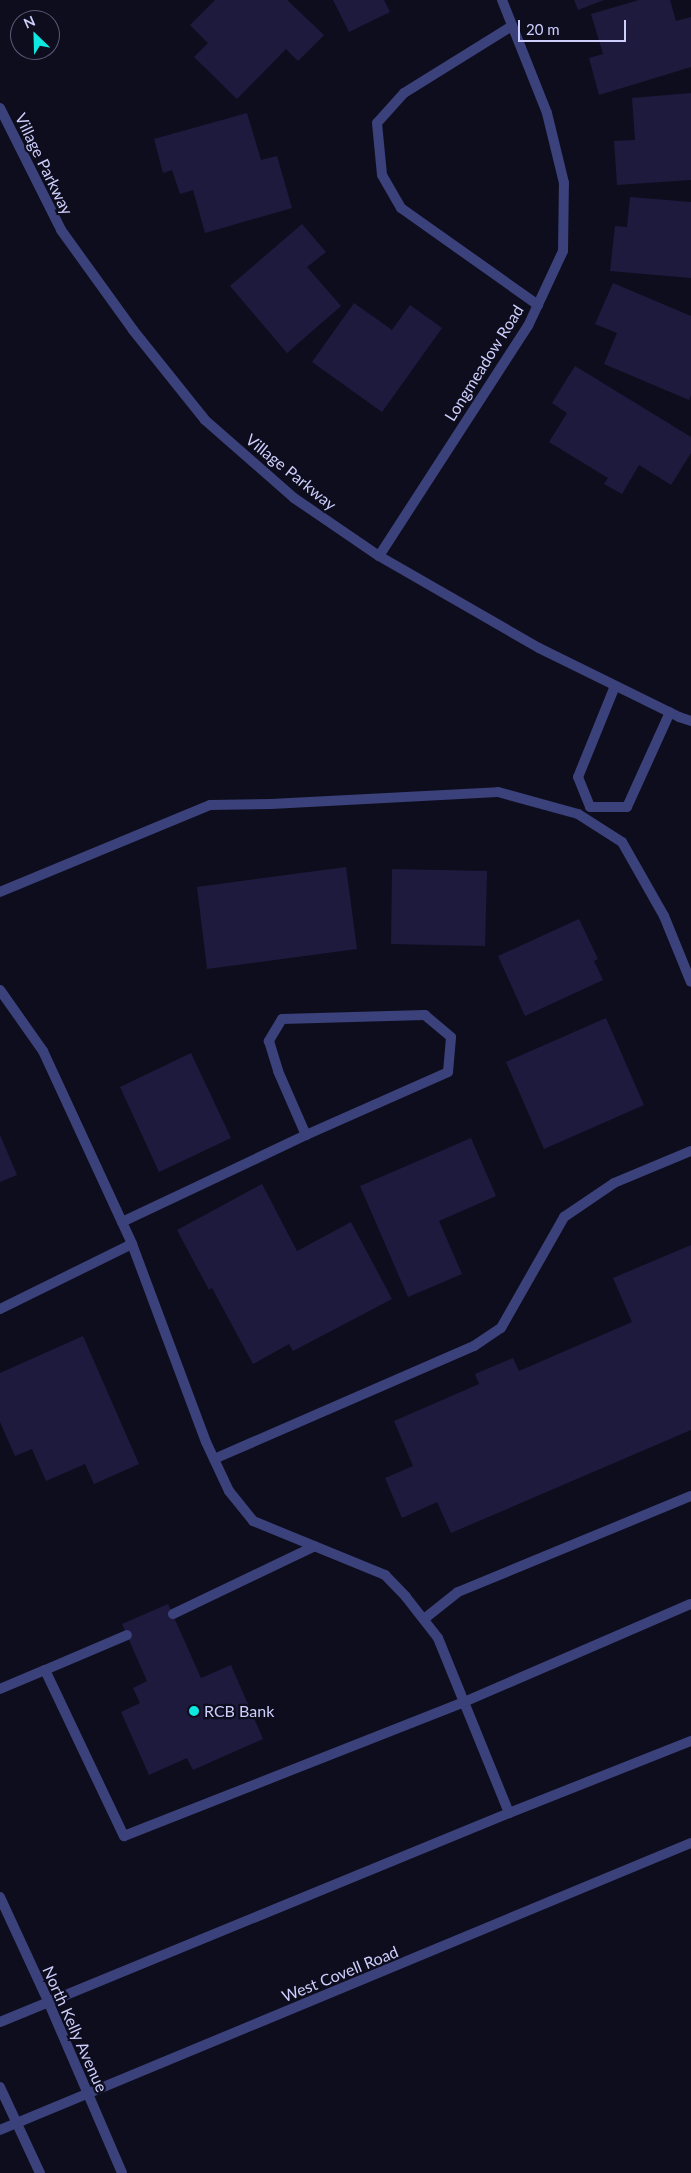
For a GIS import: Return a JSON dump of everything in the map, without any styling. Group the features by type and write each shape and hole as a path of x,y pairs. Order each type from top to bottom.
{"street":[{"name":"Longmeadow Road","path":"379,556 528,326 563,251 564,183 547,113 502,0"},
{"path":"512,26 404,93 377,123 382,175 401,208 538,305"},
{"name":"Village Parkway","path":"0,108 61,230 133,330 205,420 294,498 379,556 539,648 691,721"},
{"path":"584,818 590,806 578,777 615,686"},
{"path":"590,806 627,807 670,712"},
{"path":"0,892 210,805 271,804 498,792 578,814 622,842 664,916 691,982"},
{"path":"0,990 43,1050 122,1222 214,1459 229,1491 253,1521 385,1575 424,1619 438,1638 509,1813"},
{"path":"122,1222 306,1135 448,1072 451,1037 425,1015 282,1019 269,1041 278,1071 306,1135"},
{"path":"214,1459 474,1346 501,1328 564,1217 614,1182 691,1151"},
{"path":"0,1309 132,1244"},
{"path":"424,1619 458,1592 691,1496"},
{"path":"173,1614 315,1546"},
{"path":"45,1670 124,1836 464,1702 691,1604"},
{"path":"0,1690 127,1635"},
{"path":"0,2022 509,1813 691,1741"},
{"name":"West Covell Road","path":"0,2130 691,1843"},
{"name":"North Kelly Avenue","path":"0,1898 48,2001 122,2173"},
{"path":"0,2087 40,2173"}],"building":[{"path":"215,0 287,0 324,35 298,61 286,49 237,99 194,57 208,43 190,25"},
{"path":"333,0 384,0 390,12 349,32"},
{"path":"574,0 604,0 578,10"},
{"path":"639,0 670,0 676,21 691,17 691,67 599,95 589,58 603,54 591,14"},
{"path":"691,93 691,180 617,185 614,141 635,140 632,98"},
{"path":"247,113 261,160 277,156 292,208 205,233 193,190 180,194 172,170 163,173 154,139"},
{"path":"630,197 691,202 691,278 610,271 615,226 627,227"},
{"path":"302,224 326,252 307,267 341,306 287,353 230,286"},
{"path":"613,283 691,316 691,395 689,400 604,364 617,333 595,324"},
{"path":"354,303 392,330 410,305 442,328 382,412 312,362"},
{"path":"575,366 691,437 691,453 671,485 639,465 622,494 604,484 608,478 549,442 567,413 552,403"},
{"path":"346,867 357,949 207,969 197,887"},
{"path":"392,869 487,871 485,946 391,944"},
{"path":"579,919 598,959 594,961 603,980 525,1016 498,956"},
{"path":"606,1018 644,1105 544,1149 506,1062"},
{"path":"191,1053 231,1138 159,1172 120,1087"},
{"path":"0,1135 17,1175 0,1182"},
{"path":"471,1138 496,1196 439,1221 462,1274 408,1297 360,1186"},
{"path":"262,1184 297,1251 351,1222 392,1299 293,1351 289,1344 253,1364 212,1288 209,1290 177,1230"},
{"path":"691,1245 691,1430 451,1533 437,1502 402,1518 385,1478 413,1466 394,1421 479,1384 475,1374 513,1358 519,1371 632,1322 613,1278"},
{"path":"83,1336 139,1464 94,1484 85,1464 46,1481 32,1449 15,1456 0,1422 0,1373"},
{"path":"168,1604 201,1678 231,1665 263,1739 193,1770 187,1758 149,1775 121,1712 140,1703 133,1688 147,1681 122,1624"}],"place":[{"name":"RCB Bank","path":"194,1711"}]}
